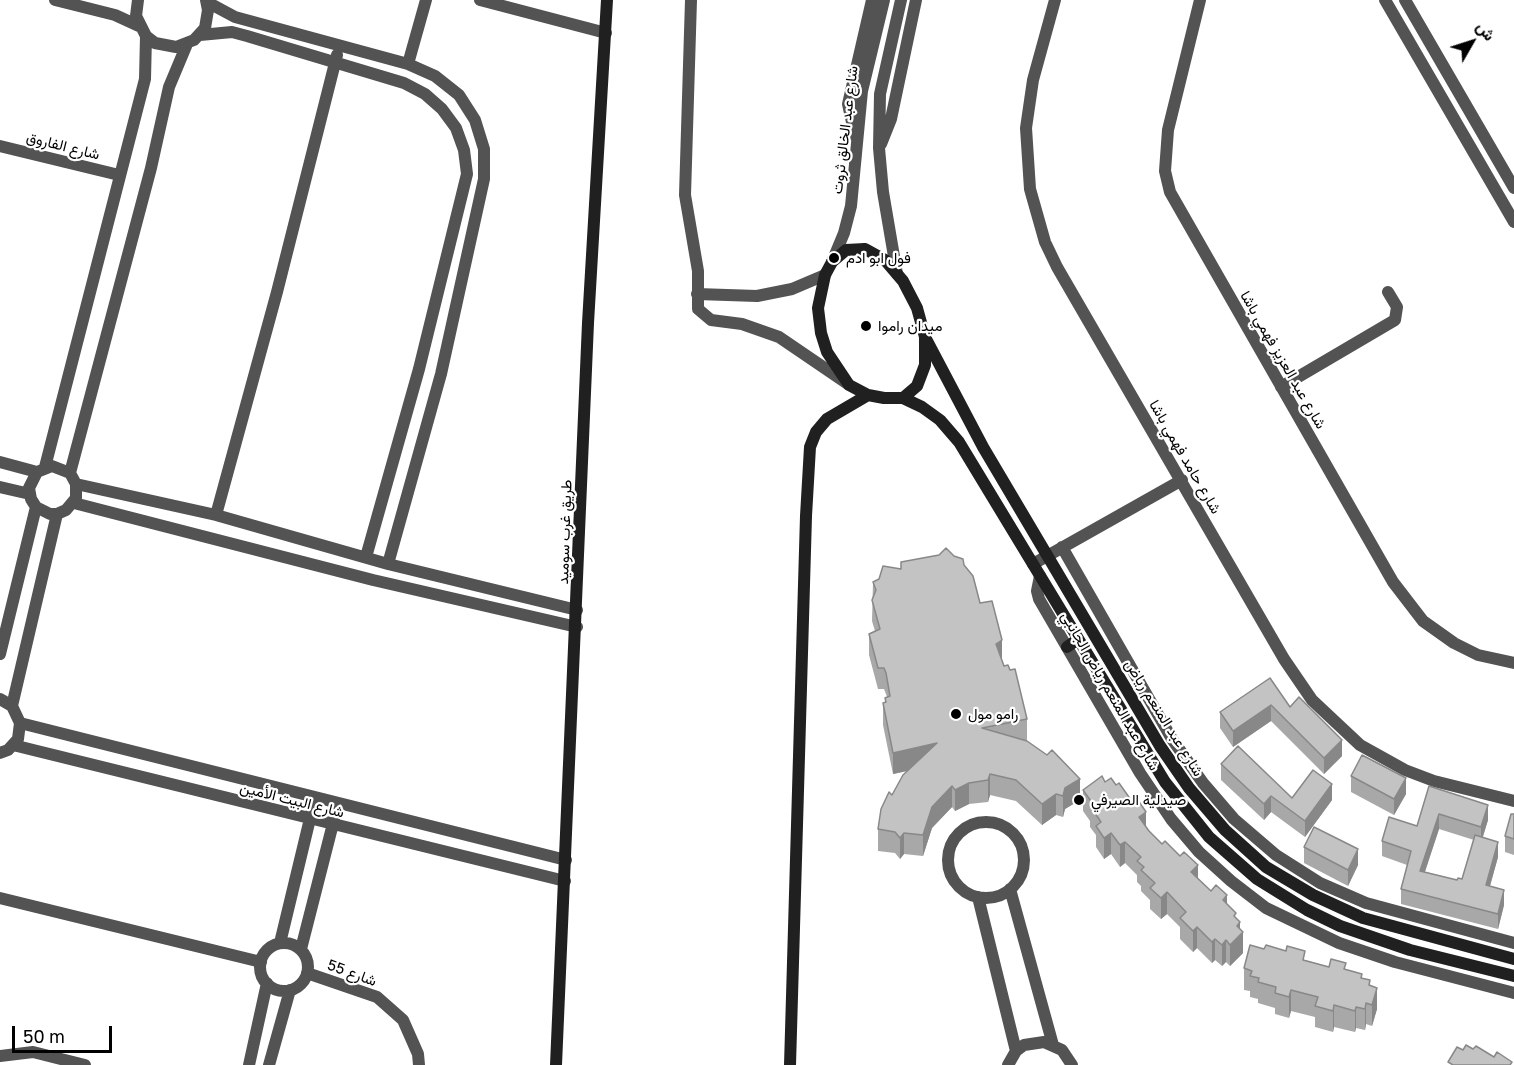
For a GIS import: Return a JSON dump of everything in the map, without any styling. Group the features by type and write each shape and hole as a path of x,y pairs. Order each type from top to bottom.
{"street":[{"path":"56,0 115,15 165,47 187,45"},
{"path":"0,654 36,507 30,494 30,483 41,470 145,79 142,31 136,16 138,0"},
{"path":"408,64 426,0"},
{"path":"480,0 606,33"},
{"name":"طريق غرب سوميد","path":"555,1065 578,610 588,323 608,0"},
{"path":"691,0 685,195 698,271 698,309 706,317 742,324 780,337 849,385 867,395 903,398 917,386 925,365 925,337 917,308 897,273 885,260 865,249 846,250 832,262 825,275 818,308 826,352 849,385"},
{"path":"856,147 848,104 872,0"},
{"name":"شارع عبد الخالق ثروت","path":"832,262 844,233 850,206 862,91 884,0"},
{"name":"شارع عبد الخالق ثروت","path":"897,273 883,192 879,148 880,94 901,0"},
{"path":"879,148 891,119 916,0"},
{"name":"شارع حامد فهمي باشا","path":"1055,0 1028,107 1027,169 1036,216 1057,267 1284,658 1312,700 1328,718 1360,745 1405,770 1434,781 1514,801"},
{"name":"شارع عبد العزيز فهمي باشا","path":"1200,0 1167,130 1165,171 1170,192 1393,582 1423,621 1465,649 1514,663"},
{"path":"1385,0 1514,222"},
{"path":"1405,0 1514,188"},
{"path":"74,503 74,478 170,87 187,45 200,35 207,19 206,1"},
{"path":"206,1 235,17 408,64 435,76 459,95 475,120 484,149 484,179 441,374 377,561"},
{"path":"200,35 232,32 404,83 425,94 442,109 456,128 464,150 467,174 419,369 373,580"},
{"path":"216,515 277,292 340,45"},
{"name":"شارع الفاروق","path":"0,146 118,175"},
{"path":"697,294 739,296 774,293 825,275"},
{"path":"1281,387 1395,320 1397,308 1388,292"},
{"name":"شارع عبد المنعم رياض","path":"925,337 983,447 1160,746 1189,788 1225,830 1266,867 1313,895 1363,918 1514,959"},
{"path":"419,369 441,374"},
{"path":"790,1065 810,447 816,432 826,419 867,395"},
{"name":"شارع عبد المنعم رياض","path":"903,398 922,406 940,420 959,442 1165,782 1209,837 1257,879 1307,910 1340,926 1410,950 1514,976"},
{"path":"0,462 41,470 59,466 74,478 216,515 377,561 578,610"},
{"path":"1033,564 1182,480"},
{"path":"0,486 30,494"},
{"path":"36,507 50,514 57,514 74,503 373,580 577,627"},
{"path":"12,706 57,514"},
{"name":"شارع عبد المنعم رياض الجانبي","path":"1062,547 1172,739 1203,783 1234,819 1276,855 1320,883 1366,903 1514,943"},
{"name":"شارع عبد المنعم رياض الجانبي","path":"1040,576 1037,591 1039,599 1140,773 1165,811 1199,852 1231,882 1266,908 1339,943 1395,962 1514,993"},
{"path":"1067,647 1078,639"},
{"path":"0,699 12,706 20,723 20,732 13,745 0,753"},
{"name":"شارع البيت الأمين","path":"20,723 566,860"},
{"path":"1160,746 1172,739"},
{"name":"شارع البيت الأمين","path":"13,745 565,881"},
{"path":"280,943 315,798"},
{"path":"301,949 338,804"},
{"path":"994,823 1005,828 1018,840 1023,857 1023,869 1010,889 1001,895 978,897 958,885 948,864 953,841 971,825 994,823"},
{"path":"1010,889 1053,1045"},
{"path":"978,897 1016,1051"},
{"path":"0,898 261,962"},
{"path":"280,943 291,944 301,949 308,960 308,973 301,984 290,990 278,989 267,983 262,973 261,962 267,950 280,943"},
{"name":"شارع 55","path":"308,973 377,997 403,1020 418,1054 419,1065"},
{"path":"249,1065 267,983"},
{"path":"269,1065 290,990"},
{"path":"1008,1065 1016,1051 1034,1042 1053,1045 1062,1050 1072,1065"},
{"path":"0,1056 33,1052 85,1065"}],"building":[{"name":"رامو مول","path":"946,548 954,556 963,559 964,565 973,576 980,603 992,601 1002,640 996,644 1004,666 1008,665 1010,670 1015,669 1027,719 982,728 1027,741 1047,755 1052,750 1080,779 1065,788 1063,796 1056,794 1042,804 1016,780 990,774 988,780 969,783 955,790 952,786 932,807 923,835 904,833 900,838 895,832 878,829 881,809 889,792 892,795 903,775 937,743 893,753 883,703 886,702 885,698 890,696 886,673 884,668 878,668 869,634 880,629 872,600 876,590 873,582 879,579 883,566 901,569 901,562 939,555"},
{"path":"1270,678 1290,707 1299,697 1342,740 1324,758 1271,705 1233,731 1220,712"},
{"path":"1238,746 1292,798 1313,770 1332,784 1305,821 1271,796 1264,804 1221,764"},
{"path":"1362,755 1406,778 1394,799 1351,776"},
{"path":"1102,776 1105,782 1111,778 1116,785 1119,783 1131,800 1136,797 1146,812 1139,817 1149,831 1162,844 1165,841 1180,856 1184,852 1198,865 1191,872 1211,891 1216,885 1227,895 1223,900 1236,913 1234,916 1240,922 1237,926 1243,932 1230,945 1226,940 1222,945 1215,939 1212,942 1197,927 1193,931 1180,918 1186,912 1167,892 1161,898 1150,888 1155,883 1141,870 1144,867 1137,861 1141,857 1125,842 1120,845 1111,833 1104,838 1096,826 1101,822 1090,806 1093,804 1083,790"},
{"path":"1429,786 1488,805 1481,827 1439,814 1420,871 1457,880 1462,879 1475,835 1498,842 1486,885 1504,890 1498,914 1401,889 1411,851 1382,841 1389,817 1417,826"},
{"path":"1511,814 1514,814 1514,839 1505,836"},
{"path":"1314,827 1358,849 1348,870 1304,847"},
{"path":"1250,945 1264,949 1266,945 1286,951 1287,946 1305,951 1303,960 1329,967 1331,959 1346,963 1344,969 1362,974 1361,978 1370,980 1369,985 1377,988 1372,1005 1366,1003 1365,1009 1356,1007 1355,1011 1334,1005 1333,1011 1315,1006 1318,997 1291,990 1289,997 1275,993 1276,987 1258,982 1259,978 1250,976 1252,971 1244,968"},
{"path":"1466,1045 1473,1049 1476,1046 1494,1057 1497,1052 1512,1062 1510,1065 1453,1065 1448,1062 1457,1047 1463,1050"}],"place":[{"name":"فول ابو ادم","path":"834,258"},
{"name":"ميدان راموا","path":"866,326"},
{"name":"رامو مول","path":"956,714"},
{"name":"صيدلية الصيرفي","path":"1079,800"}]}
